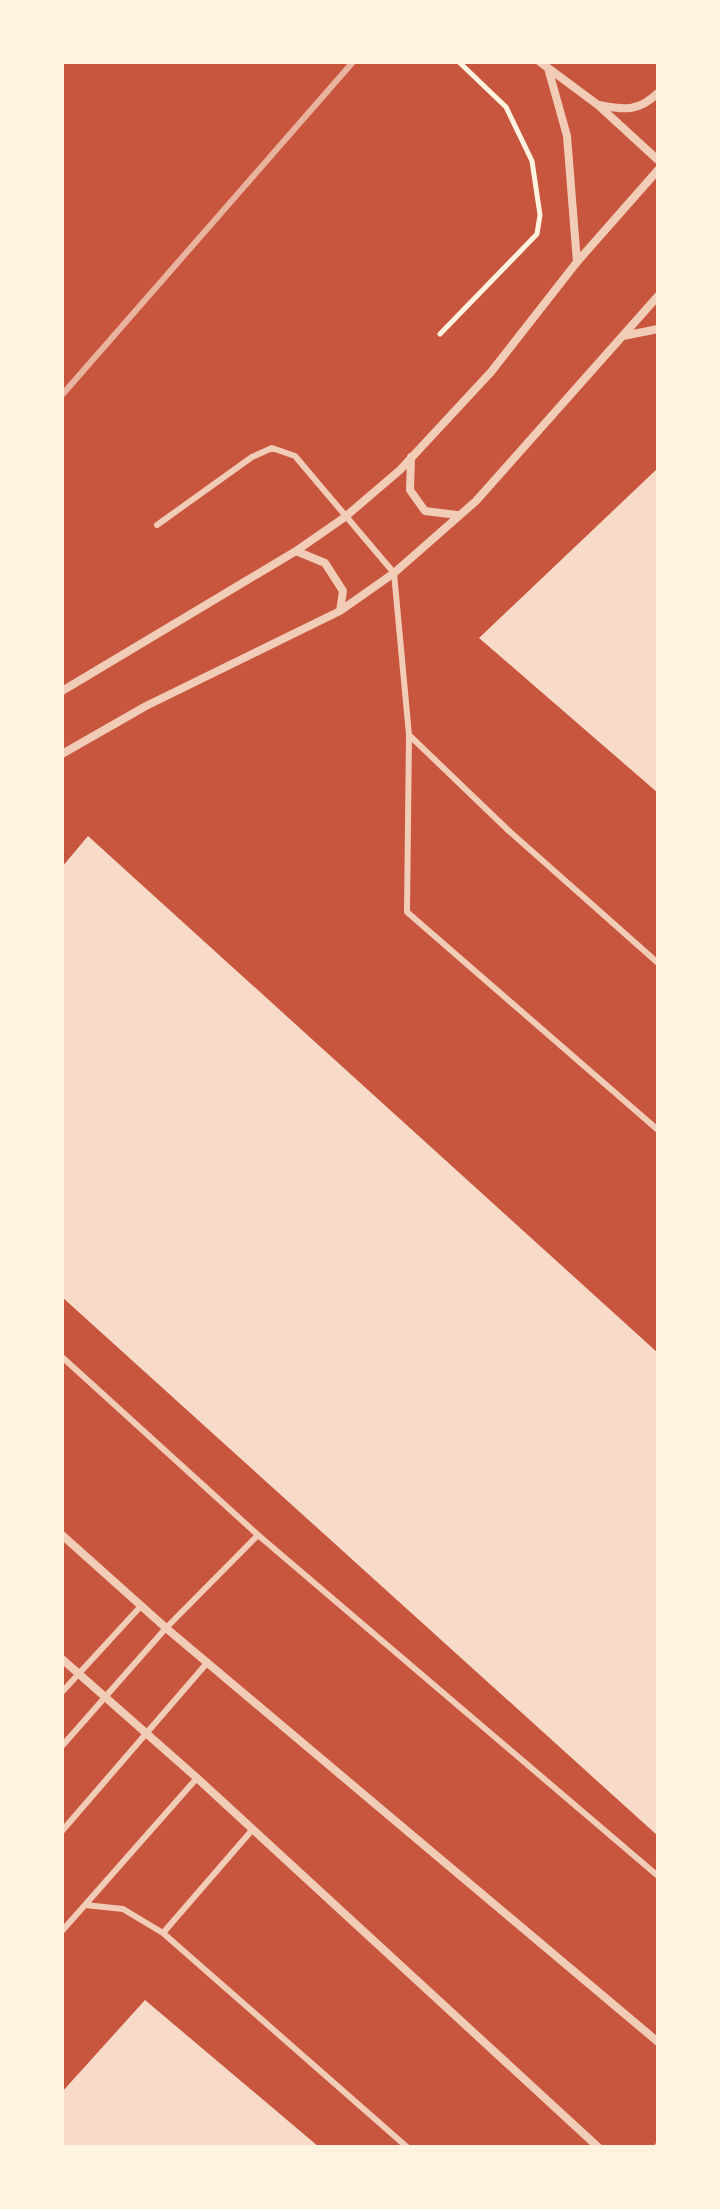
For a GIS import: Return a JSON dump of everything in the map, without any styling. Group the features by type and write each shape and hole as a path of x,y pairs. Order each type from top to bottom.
{"street":[{"path":"540,62 598,105 658,160"},
{"path":"548,68 567,136 577,262"},
{"path":"598,105 629,110 645,105 658,93"},
{"path":"62,691 296,551 345,517 400,470 491,372 577,262 658,170"},
{"path":"62,754 146,706 340,611 394,573 476,501 658,296"},
{"path":"622,336 658,329"},
{"path":"411,456 410,490 425,511 457,515"},
{"path":"296,551 325,563 343,591 340,611"},
{"path":"62,1535 207,1663 658,2042"},
{"path":"62,1659 197,1778 598,2147"}],"lane":[{"path":"157,525 252,457 272,448 295,456 394,573 409,735 407,912 658,1130"},
{"path":"409,735 509,831 658,963"},
{"path":"62,1357 258,1535 658,1876"},
{"path":"62,1746 166,1628 258,1535"},
{"path":"62,1692 141,1606"},
{"path":"62,1831 207,1663"},
{"path":"62,1931 197,1778"},
{"path":"163,1933 253,1829"},
{"path":"85,1905 123,1909 163,1933 407,2147"}],"path":[{"path":"440,334 537,234 540,215 532,161 506,107 459,62"}],"building":[{"path":"658,468 658,793 479,638"},
{"path":"88,836 658,1353 658,1836 62,1297 62,867"},
{"path":"145,2000 319,2147 62,2147 62,2092"}],"railway":[{"path":"62,395 353,62"}]}
